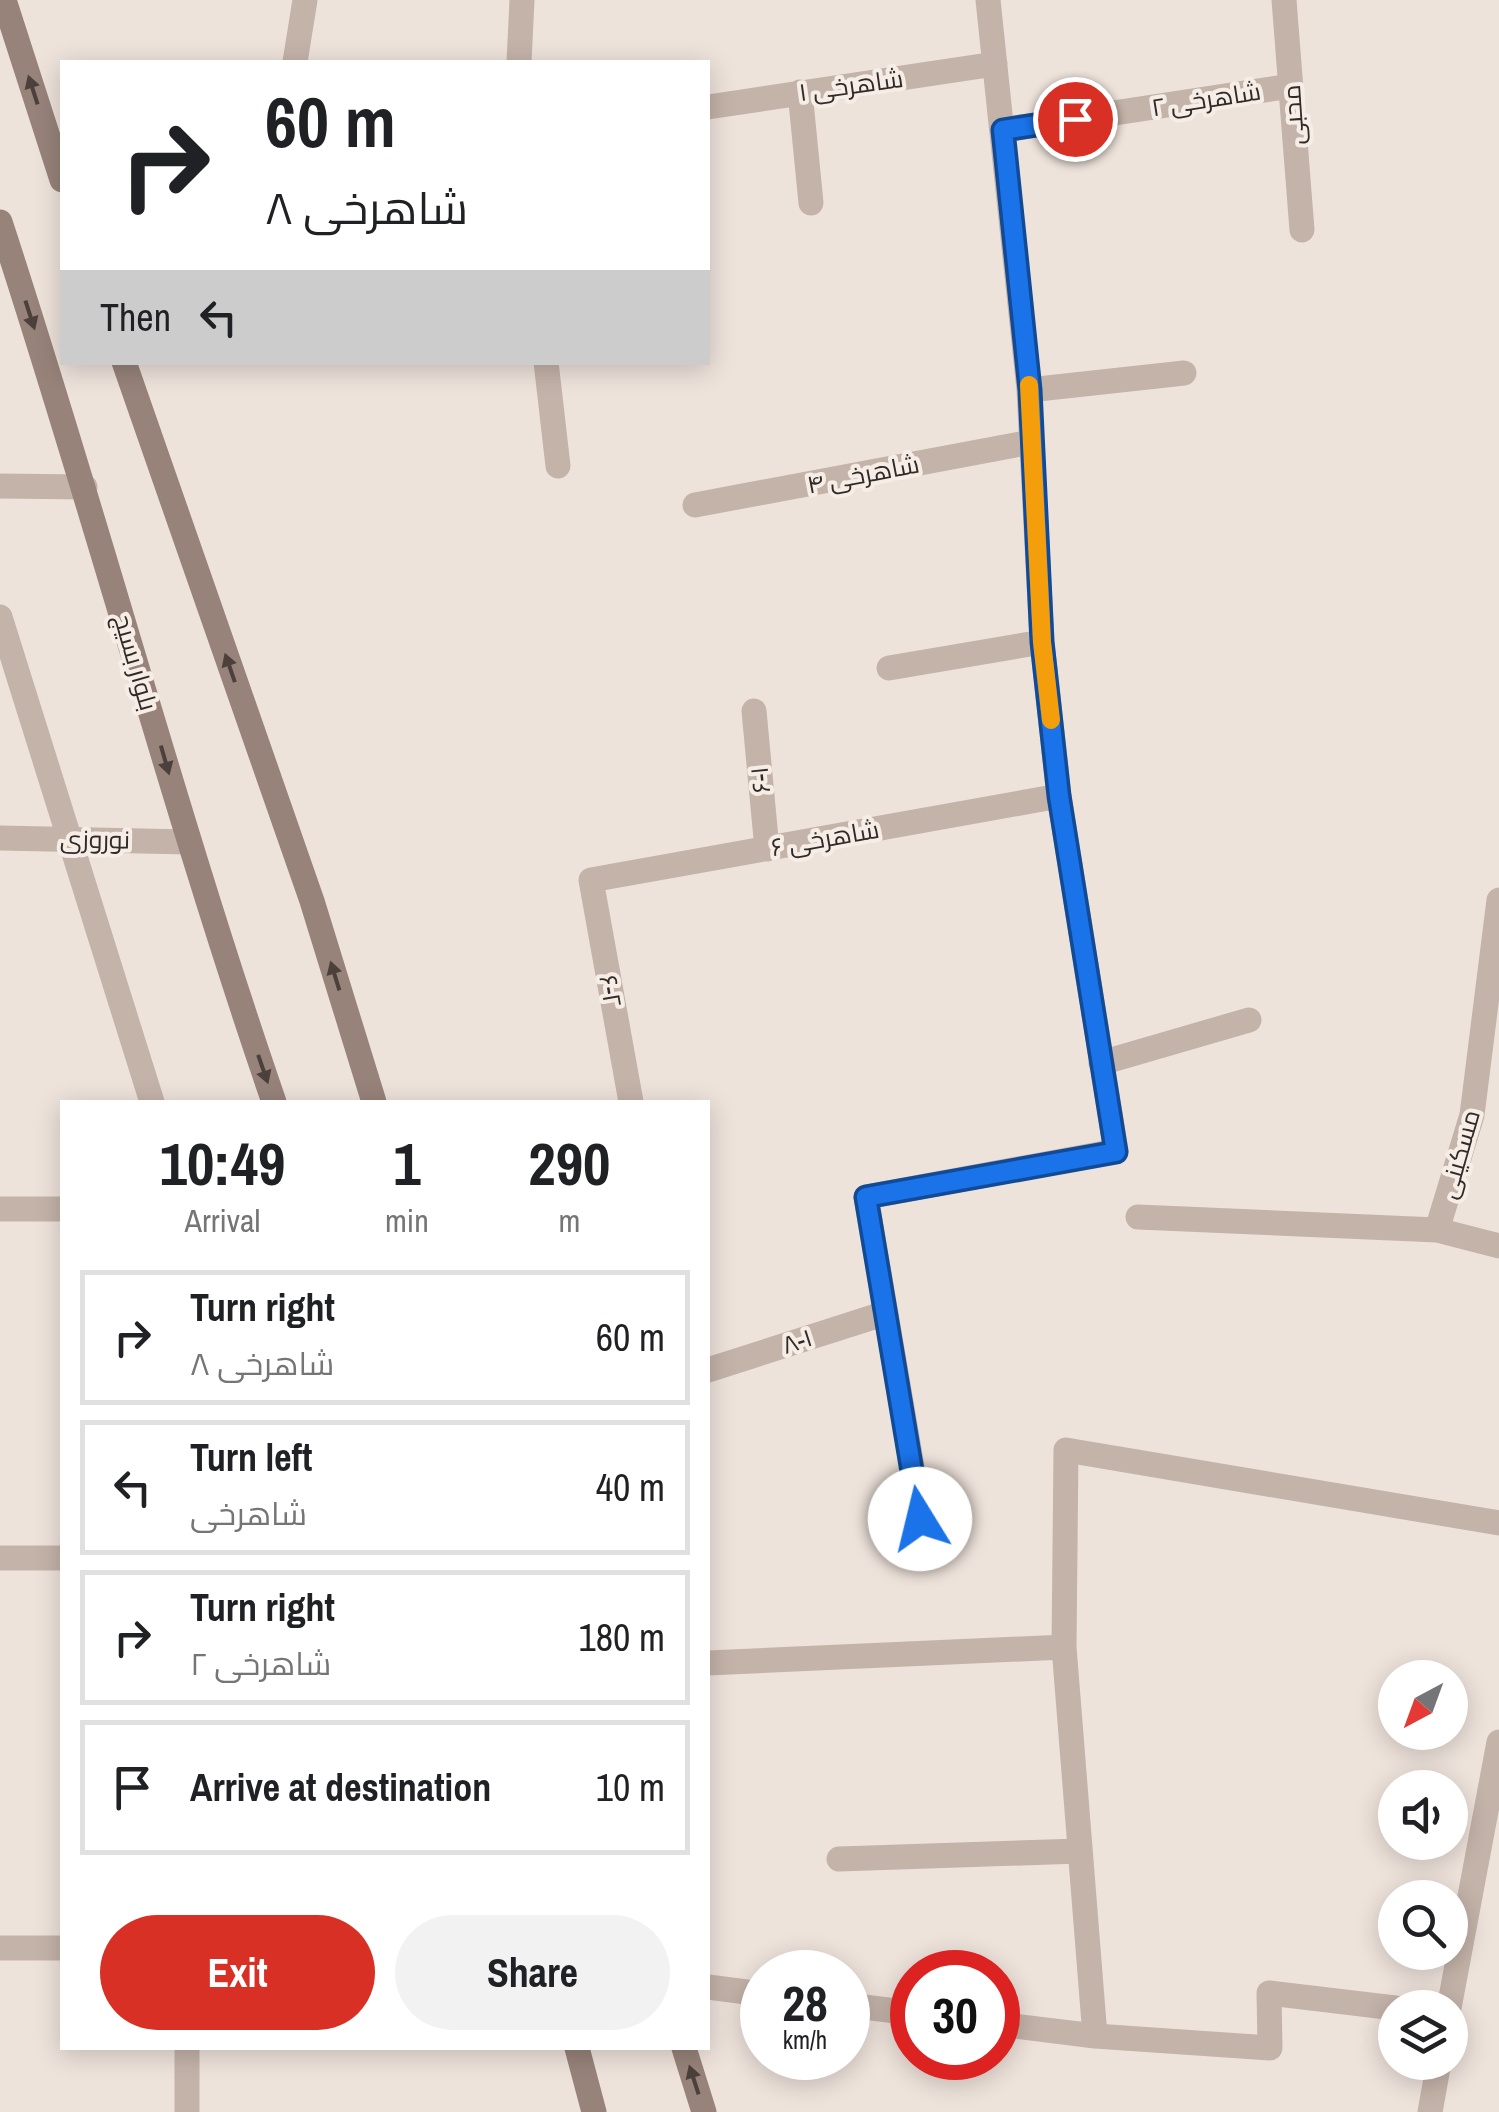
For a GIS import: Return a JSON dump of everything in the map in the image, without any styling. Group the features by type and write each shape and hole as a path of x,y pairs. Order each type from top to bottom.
{"main road":[{"path":"4,0 8,40 60,175"},
{"name":"بلوار بسیج","path":"0,222 85,487 189,842 273,1100"},
{"path":"125,365 312,901 373,1100"},
{"path":"578,2050 594,2112"},
{"path":"685,2050 704,2112"}],"street":[{"path":"295,60 305,0"},
{"path":"520,60 522,0"},
{"path":"920,1519 866,1197 1116,1152 1059,796 1042,642 1030,390 988,0"},
{"name":"محبی","path":"1284,0 1302,230"},
{"name":"شاهرخی ۱","path":"710,107 995,64"},
{"name":"شاهرخی ۲","path":"1003,130 1291,86"},
{"path":"800,92 811,203"},
{"path":"546,365 558,466"},
{"path":"1030,390 1184,373"},
{"name":"شاهرخی ۴","path":"695,505 1031,442"},
{"path":"0,486 85,487"},
{"path":"0,617 151,1100"},
{"path":"889,668 1042,642"},
{"name":"۶-۱","path":"754,711 767,849"},
{"name":"شاهرخی ۶","path":"591,880 1059,796"},
{"name":"نوروزی","path":"0,838 189,842"},
{"name":"۶-۲","path":"591,880 631,1100"},
{"name":"مسکینی","path":"1437,1230 1472,1116 1499,900"},
{"path":"1101,1063 1249,1020"},
{"path":"1472,1116 1499,1122"},
{"path":"0,1209 60,1209"},
{"path":"1138,1217 1437,1230 1499,1246"},
{"name":"۸-۱","path":"710,1369 886,1313"},
{"path":"1095,2036 1064,1647 1066,1450 1499,1523"},
{"path":"0,1558 60,1558"},
{"path":"710,1663 1064,1647"},
{"path":"1451,1990 1497,1752"},
{"path":"839,1859 1080,1851"},
{"path":"0,1948 60,1948"},
{"path":"710,1987 740,1991"},
{"path":"1020,2027 1270,2048 1269,1994 1378,2006"},
{"path":"187,2050 187,2112"},
{"path":"1430,2112 1436,2080"}],"slow traffic":[{"path":"1029,385 1042,642 1051,720"}],"route":[{"path":"920,1519 866,1197 1116,1152 1059,796 1042,642 1030,390 1003,130 1075,119"}]}
